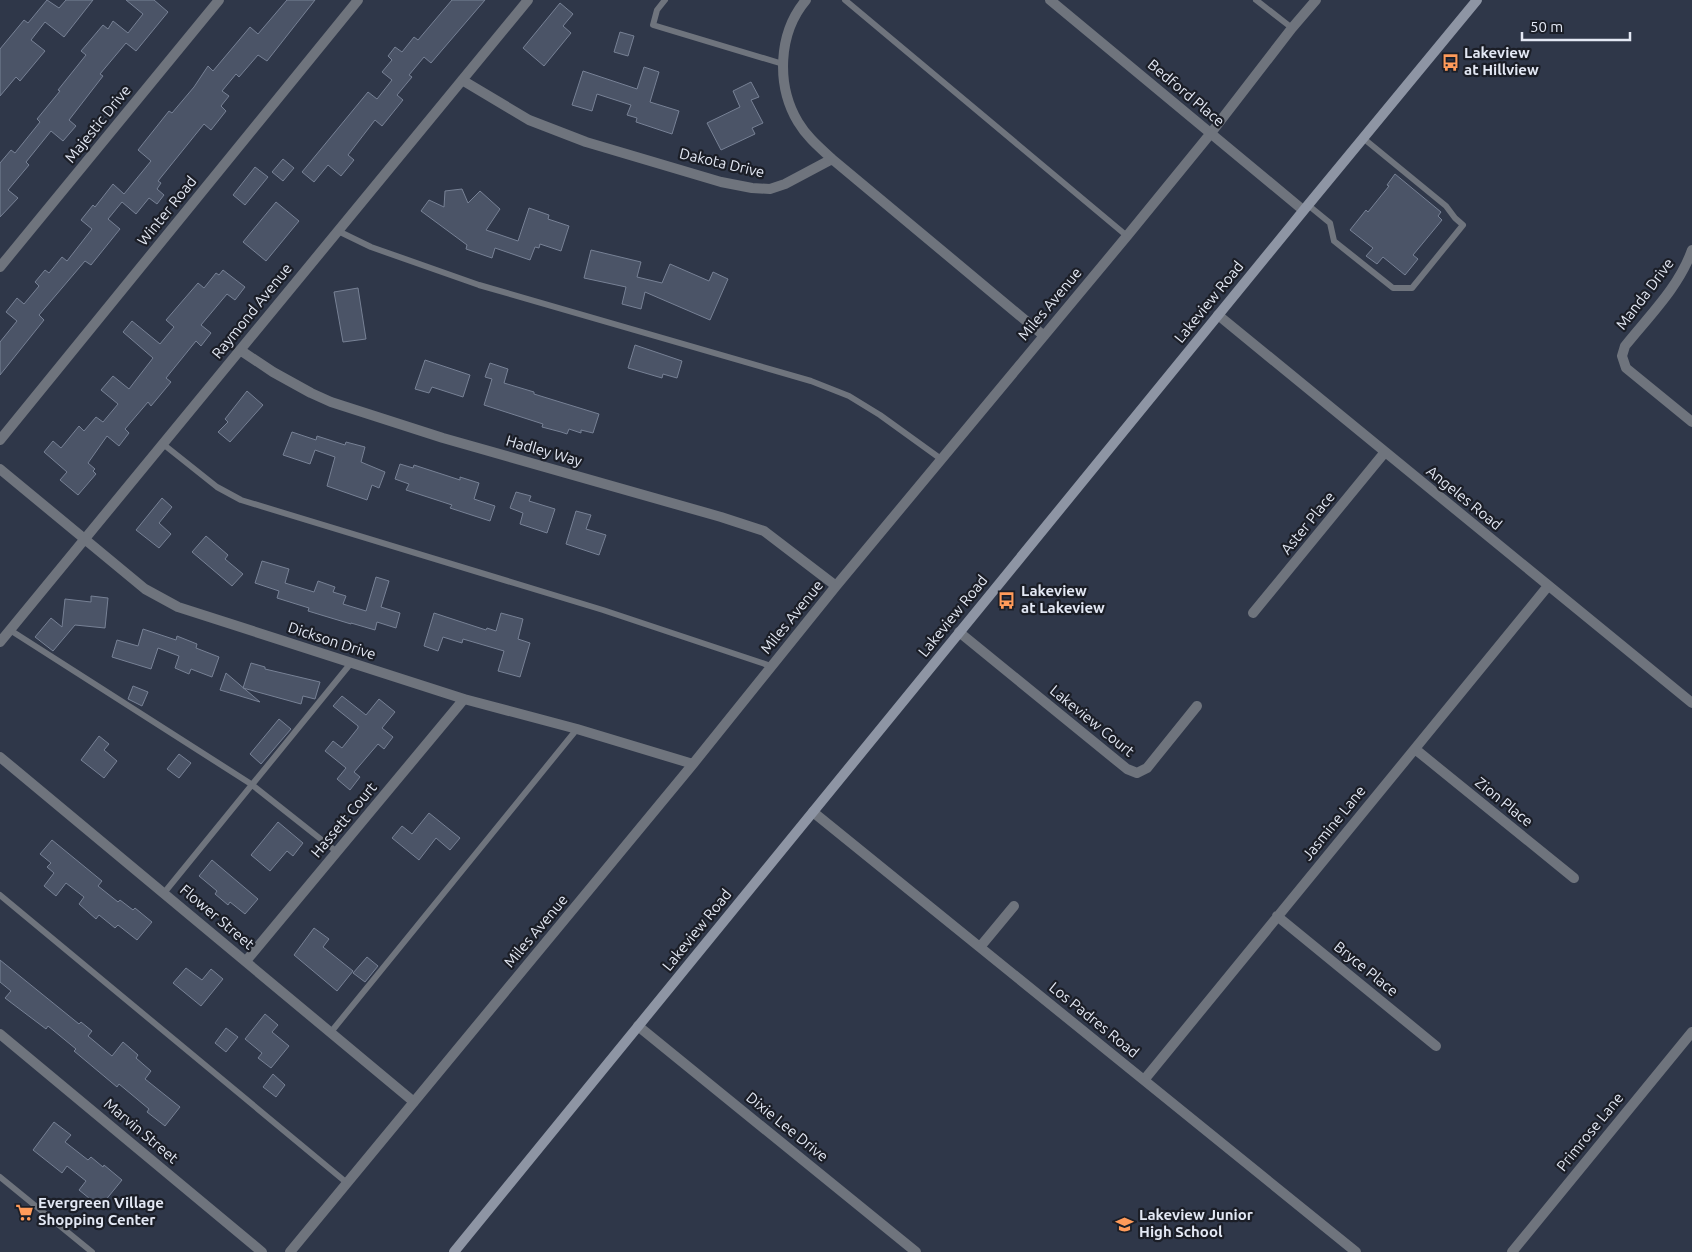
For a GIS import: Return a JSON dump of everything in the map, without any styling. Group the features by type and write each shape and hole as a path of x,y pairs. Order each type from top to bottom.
{"main road":[{"name":"Lakeview Road","path":"454,1252 1477,0"}],"street":[{"name":"Majestic Drive","path":"0,267 219,0"},
{"name":"Winter Road","path":"0,440 358,0"},
{"name":"Raymond Avenue","path":"0,642 528,0"},
{"path":"806,0 797,11 788,32 783,55 783,78 788,101 798,122 812,140 832,159 1043,335"},
{"name":"Bedford Place","path":"1050,0 1211,133 1306,208"},
{"name":"Miles Avenue","path":"290,1252 694,764 836,586 1043,335 1128,236 1316,0"},
{"name":"Dakota Drive","path":"462,80 528,120 586,142 721,182 752,188 770,189 785,184 832,159"},
{"name":"Manda Drive","path":"1692,250 1683,271 1625,346 1622,356 1626,368 1692,422"},
{"name":"Angeles Road","path":"1218,315 1692,703"},
{"name":"Hadley Way","path":"240,350 273,372 330,402 443,438 764,531 836,586"},
{"name":"Aster Place","path":"1253,613 1385,452"},
{"name":"Dickson Drive","path":"0,469 145,589 178,607 464,699 577,729 694,764"},
{"name":"Jasmine Lane","path":"1144,1080 1548,586"},
{"name":"Lakeview Court","path":"959,632 1127,769 1137,773 1147,768 1197,706"},
{"name":"Hassett Court","path":"246,961 464,699"},
{"name":"Zion Place","path":"1414,749 1574,878"},
{"name":"Flower Street","path":"0,757 414,1102"},
{"name":"Los Padres Road","path":"813,812 1356,1252"},
{"path":"980,947 1014,906"},
{"name":"Bryce Place","path":"1277,916 1436,1046"},
{"name":"Dixie Lee Drive","path":"638,1026 916,1252"},
{"name":"Primrose Lane","path":"1512,1252 1692,1032"},
{"name":"Marvin Street","path":"0,1034 262,1252"}],"lane":[{"path":"665,0 657,10 653,24 783,64"},
{"path":"845,0 1128,236"},
{"path":"1256,0 1292,28"},
{"path":"1306,208 1330,223 1334,241 1393,288 1412,288 1463,225 1446,206 1363,138"},
{"path":"338,231 371,247 479,285 811,381 849,396 880,415 942,459"},
{"path":"163,444 217,487 241,500 603,610 772,666"},
{"path":"10,630 252,784 337,852"},
{"path":"164,893 351,663"},
{"path":"331,1032 577,729"},
{"path":"0,895 347,1183"},
{"path":"0,1177 92,1252"}],"building":[{"path":"47,0 59,8 66,0 93,0 64,37 45,22 31,40 45,51 20,81 16,77 0,96 0,49 24,20 28,23"},
{"path":"126,0 154,0 168,12 136,51 126,43 100,74 103,76 69,120 76,126 63,141 51,131 26,162 29,165 8,190 18,198 0,217 0,163 11,150 15,153 40,122 37,119 86,55 81,51 103,25 108,29 113,21 128,33 143,14"},
{"path":"287,0 315,0 267,61 258,55 239,77 236,74 222,91 229,96 221,106 226,111 211,130 204,124 158,181 161,183 157,189 164,195 157,204 149,198 136,214 122,202 108,219 120,229 91,265 85,261 39,315 44,320 0,375 0,342 17,321 6,312 17,298 24,304 39,286 35,282 45,270 49,273 62,257 67,261 92,229 81,220 93,205 95,207 113,184 124,194 151,161 138,150 169,111 172,113 194,87 208,66 213,71 250,27 258,34"},
{"path":"452,0 485,0 431,63 424,57 409,75 412,77 397,95 403,100 382,126 375,120 348,155 354,160 341,176 328,165 314,182 302,172 368,92 377,99 392,80 382,72 392,60 388,56 395,47 402,52 414,37 418,40"},
{"path":"560,3 573,14 563,26 571,33 544,66 523,48"},
{"path":"620,32 634,36 628,56 614,52"},
{"path":"644,67 659,72 650,102 679,111 672,134 636,122 637,118 627,115 631,105 597,94 592,111 572,105 583,71 637,89"},
{"path":"751,82 759,97 751,100 763,123 752,128 755,134 721,150 707,123 740,107 733,91"},
{"path":"283,159 294,168 283,181 272,172"},
{"path":"255,167 268,177 245,205 233,195"},
{"path":"1395,174 1441,212 1438,216 1442,220 1413,255 1418,259 1405,275 1383,257 1377,264 1366,256 1373,248 1350,230 1366,210 1368,212 1389,186 1387,185"},
{"path":"462,189 468,203 480,191 500,209 486,230 518,241 529,208 549,215 548,219 569,226 561,251 540,244 539,248 535,247 530,260 495,248 492,258 466,249 467,245 421,211 429,200 444,207 445,191"},
{"path":"276,202 299,221 266,261 243,242"},
{"path":"591,250 641,262 637,277 662,283 670,264 709,281 713,272 728,279 710,320 645,292 641,309 622,304 626,287 584,278"},
{"path":"223,270 245,287 235,300 227,294 201,325 211,333 201,346 196,341 166,378 171,382 151,406 148,402 125,429 129,433 119,446 107,436 88,463 95,469 93,471 96,474 78,495 60,480 67,472 44,452 53,441 61,448 79,426 84,431 96,417 103,422 118,404 101,390 113,376 129,389 153,358 123,332 132,321 160,344 174,327 166,320 198,283 204,288 216,273 219,275"},
{"path":"358,288 366,339 343,342 334,292"},
{"path":"635,345 682,361 677,378 663,374 662,378 628,368"},
{"path":"425,360 470,375 463,397 432,387 429,393 415,389"},
{"path":"490,363 508,369 504,383 599,414 593,433 581,430 581,433 569,429 567,434 542,427 543,424 484,405 492,379 485,377"},
{"path":"247,391 263,405 230,442 218,432 228,422 225,419"},
{"path":"292,432 316,440 317,436 345,445 346,442 365,447 361,462 385,472 379,488 372,485 367,500 327,486 335,457 315,450 310,464 283,455"},
{"path":"400,464 413,468 414,465 460,480 460,477 479,483 474,499 495,506 490,521 450,508 452,505 406,490 409,484 395,479"},
{"path":"516,492 531,496 529,501 555,509 547,533 520,524 523,513 510,508"},
{"path":"162,498 172,507 159,523 171,534 159,548 136,530"},
{"path":"576,511 591,515 586,529 606,535 599,555 566,544"},
{"path":"206,536 228,555 225,559 243,574 232,586 192,552"},
{"path":"262,561 289,569 285,583 314,592 318,581 335,587 333,592 346,596 343,604 366,611 376,577 389,581 381,607 400,613 396,628 377,622 375,630 351,624 308,611 309,608 277,598 279,591 255,583"},
{"path":"91,596 108,598 105,628 75,625 53,651 35,637 51,618 62,627 65,599 91,602"},
{"path":"434,613 486,630 487,628 496,631 501,613 523,619 518,639 530,643 520,677 498,671 504,651 463,639 462,643 443,637 438,651 424,646"},
{"path":"143,629 176,640 177,636 197,644 196,648 219,657 212,677 191,669 189,674 175,668 179,656 158,648 151,669 112,657 117,640 138,646"},
{"path":"251,663 265,667 265,669 320,682 315,699 303,696 301,704 243,688"},
{"path":"226,673 260,702 220,690"},
{"path":"133,686 148,692 142,706 128,699"},
{"path":"342,696 366,715 379,699 395,712 382,728 393,737 384,749 378,744 354,772 360,777 350,790 337,779 346,768 325,751 333,741 342,748 358,728 358,726 333,706"},
{"path":"279,719 291,729 261,764 250,754"},
{"path":"99,736 109,744 104,750 117,761 104,778 81,760"},
{"path":"179,754 191,763 179,778 167,769"},
{"path":"429,813 460,838 450,850 436,838 419,860 392,838 402,826 412,834"},
{"path":"278,822 303,843 293,856 287,851 270,871 251,855"},
{"path":"52,840 102,881 98,886 118,902 120,900 133,910 135,908 152,922 137,940 118,925 115,928 99,915 96,919 79,904 84,897 66,883 56,896 44,886 54,873 47,867 51,863 40,854"},
{"path":"212,860 258,899 245,914 230,902 228,905 215,894 217,891 199,876"},
{"path":"314,928 329,939 323,947 353,971 337,991 294,955"},
{"path":"367,957 378,966 365,982 353,973"},
{"path":"0,960 79,1024 81,1022 92,1031 88,1036 112,1056 123,1042 138,1055 136,1058 151,1071 145,1079 180,1107 165,1126 147,1112 149,1109 119,1084 117,1087 74,1051 76,1049 48,1026 46,1029 5,998 11,991 0,982"},
{"path":"186,968 202,980 211,969 223,979 201,1006 173,983"},
{"path":"265,1014 278,1025 272,1032 289,1046 271,1068 258,1058 262,1053 245,1039"},
{"path":"226,1028 238,1037 226,1052 215,1043"},
{"path":"273,1074 285,1085 276,1097 263,1087"},
{"path":"54,1122 71,1135 65,1142 88,1160 91,1157 103,1167 104,1165 122,1180 100,1207 79,1190 86,1181 67,1166 62,1173 33,1150"}],"place":[{"name":"Lakeview at Hillview","path":"1450,62"},
{"name":"Lakeview at Lakeview","path":"1007,600"},
{"name":"Evergreen Village Shopping Center","path":"24,1212"},
{"name":"Lakeview Junior High School","path":"1125,1224"}]}
